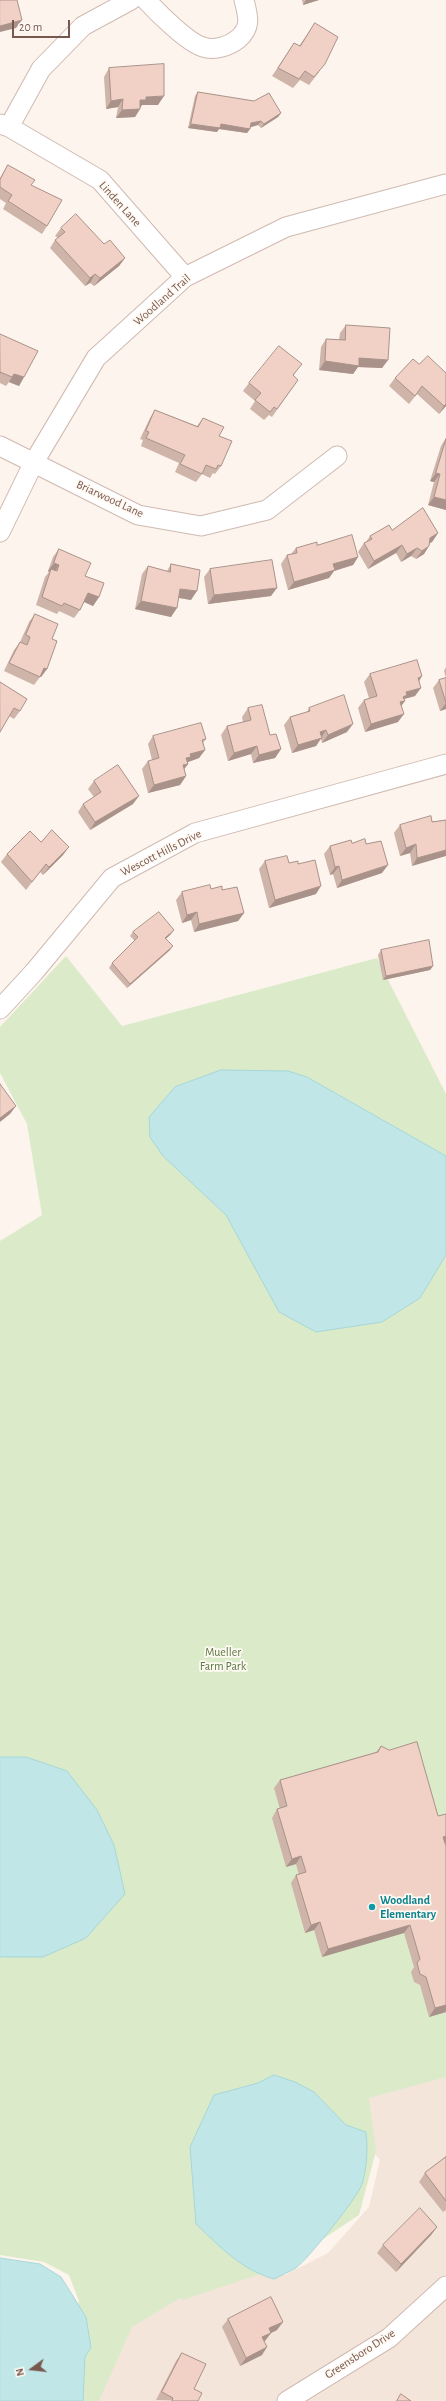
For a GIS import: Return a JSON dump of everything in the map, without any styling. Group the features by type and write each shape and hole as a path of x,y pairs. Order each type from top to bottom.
{"street":[{"path":"5,125 41,69 83,26 131,0"},
{"path":"146,0 170,24 202,47 215,48 231,44 246,32 249,19 244,0"},
{"name":"Linden Lane","path":"5,125 100,180 185,277"},
{"name":"Woodland Trail","path":"0,532 34,462 96,358 185,277 286,227 446,184"},
{"name":"Briarwood Lane","path":"0,446 138,515 201,526 268,510 337,456"},
{"name":"Wescott Hills Drive","path":"0,1009 34,972 112,878 118,874 195,833 446,764"},
{"name":"Greensboro Drive","path":"287,2401 390,2338 446,2286"}],"shaded area":[{"path":"446,2071 446,2401 90,2401 120,2329 163,2291 254,2272 285,2275 328,2253 369,2207 380,2160 342,2114 364,2091"}],"green space":[{"name":"Mueller Farm Park","path":"66,956 122,1026 377,958 446,1094 446,2077 369,2098 376,2151 359,2215 281,2267 183,2300 180,2298 132,2327 99,2401 65,2401 72,2324 79,2301 69,2275 44,2262 0,2255 0,1241 42,1215 27,1124 0,1073 0,1027"}],"water":[{"path":"221,1070 288,1071 307,1077 446,1156 446,1255 420,1298 382,1322 316,1332 279,1312 226,1215 163,1156 150,1137 149,1117 175,1087"},
{"path":"0,1757 26,1757 67,1771 97,1810 114,1845 125,1894 86,1938 43,1957 0,1957"},
{"path":"274,2075 295,2082 314,2092 346,2125 366,2132 367,2151 362,2184 352,2201 332,2228 302,2263 296,2268 274,2279 252,2270 232,2257 196,2224 190,2147 214,2095 258,2083"},
{"path":"0,2258 40,2264 61,2277 86,2317 91,2347 85,2357 83,2401 0,2401"}],"building":[{"path":"0,0 17,0 22,20 0,26"},
{"path":"315,23 338,37 325,64 314,77 305,71 299,79 278,68 294,43 300,46"},
{"path":"164,64 164,96 146,97 146,100 140,100 140,109 122,110 123,99 111,101 109,68"},
{"path":"198,92 254,101 269,93 281,113 264,124 261,121 251,123 250,129 221,124 220,128 191,124"},
{"path":"8,165 35,180 31,185 62,200 47,226 8,201 12,195 0,187 0,180"},
{"path":"76,214 104,244 110,240 125,258 100,278 95,274 90,278 55,240 65,232 61,228"},
{"path":"346,325 390,328 388,360 359,358 359,366 325,361 326,339 345,340"},
{"path":"0,334 38,351 24,377 14,374 12,377 0,372"},
{"path":"279,346 302,364 293,375 298,380 277,409 274,407 270,412 255,400 261,393 249,383"},
{"path":"428,356 446,373 446,404 444,406 422,386 415,396 395,378 413,359 419,364"},
{"path":"155,410 198,427 203,418 224,427 219,436 232,441 221,466 218,465 216,469 206,465 202,474 180,464 185,455 146,438 149,432 146,431"},
{"path":"446,439 446,500 434,497 440,474 436,473"},
{"path":"423,508 438,533 430,538 429,546 422,551 417,548 407,554 402,545 374,561 364,543 372,539 370,536 389,525 392,530"},
{"path":"352,535 358,557 333,564 335,570 294,582 287,555 297,553 296,548 317,542 317,545"},
{"path":"59,549 91,563 85,576 104,583 99,597 88,593 80,610 64,603 62,606 42,597 51,569 57,571 59,565 54,563"},
{"path":"272,560 277,588 214,595 210,569"},
{"path":"171,564 200,570 197,591 180,589 177,608 141,601 148,566 170,572"},
{"path":"35,614 58,624 52,639 57,641 47,669 44,668 40,677 9,663 20,642 27,645 30,637 26,635"},
{"path":"417,660 422,676 418,678 421,688 406,692 407,695 403,697 405,701 400,702 404,714 371,724 364,700 377,696 370,674"},
{"path":"446,678 446,703 439,680"},
{"path":"0,682 27,699 20,711 14,708 0,732"},
{"path":"344,695 353,724 328,735 326,730 320,732 322,738 298,745 290,717 310,711 309,708"},
{"path":"262,705 270,735 276,734 281,749 259,755 257,746 234,753 227,726 251,720 248,708"},
{"path":"201,723 206,739 202,740 205,750 190,754 191,757 186,758 188,764 183,765 186,776 154,785 148,761 159,758 153,736"},
{"path":"118,765 139,796 95,822 83,804 101,792 94,781"},
{"path":"431,816 432,822 446,820 446,850 417,858 416,844 406,848 400,825"},
{"path":"52,830 69,847 49,867 46,864 32,882 7,854 30,831 41,842"},
{"path":"365,839 366,844 381,841 388,865 342,880 339,866 335,867 330,846 351,840 352,843"},
{"path":"287,856 289,863 298,861 298,864 315,860 321,886 275,900 265,861"},
{"path":"210,885 211,889 222,886 222,890 237,887 244,913 199,924 197,912 187,915 182,892"},
{"path":"159,912 174,930 165,938 173,946 130,984 112,963 138,937 133,932"},
{"path":"429,940 433,966 386,976 381,950"},
{"path":"0,1084 16,1106 0,1118"},
{"name":"Woodland Elementary","path":"417,1742 438,1816 446,1814 446,1836 443,1837 446,1846 446,2005 435,2008 426,1977 420,1974 417,1963 420,1959 410,1925 328,1949 320,1922 311,1925 296,1875 306,1872 301,1856 292,1859 277,1809 287,1806 280,1780 378,1752 381,1746 389,1750"},
{"path":"446,2157 446,2201 425,2173"},
{"path":"420,2208 437,2227 401,2264 383,2245"},
{"path":"271,2297 283,2322 269,2328 271,2333 262,2337 267,2347 246,2358 228,2319"},
{"path":"182,2353 206,2364 194,2389 202,2393 198,2401 172,2401 173,2398 162,2392"},
{"path":"401,2394 411,2401 397,2401"}],"place":[{"name":"Woodland Elementary","path":"372,1907"}]}
